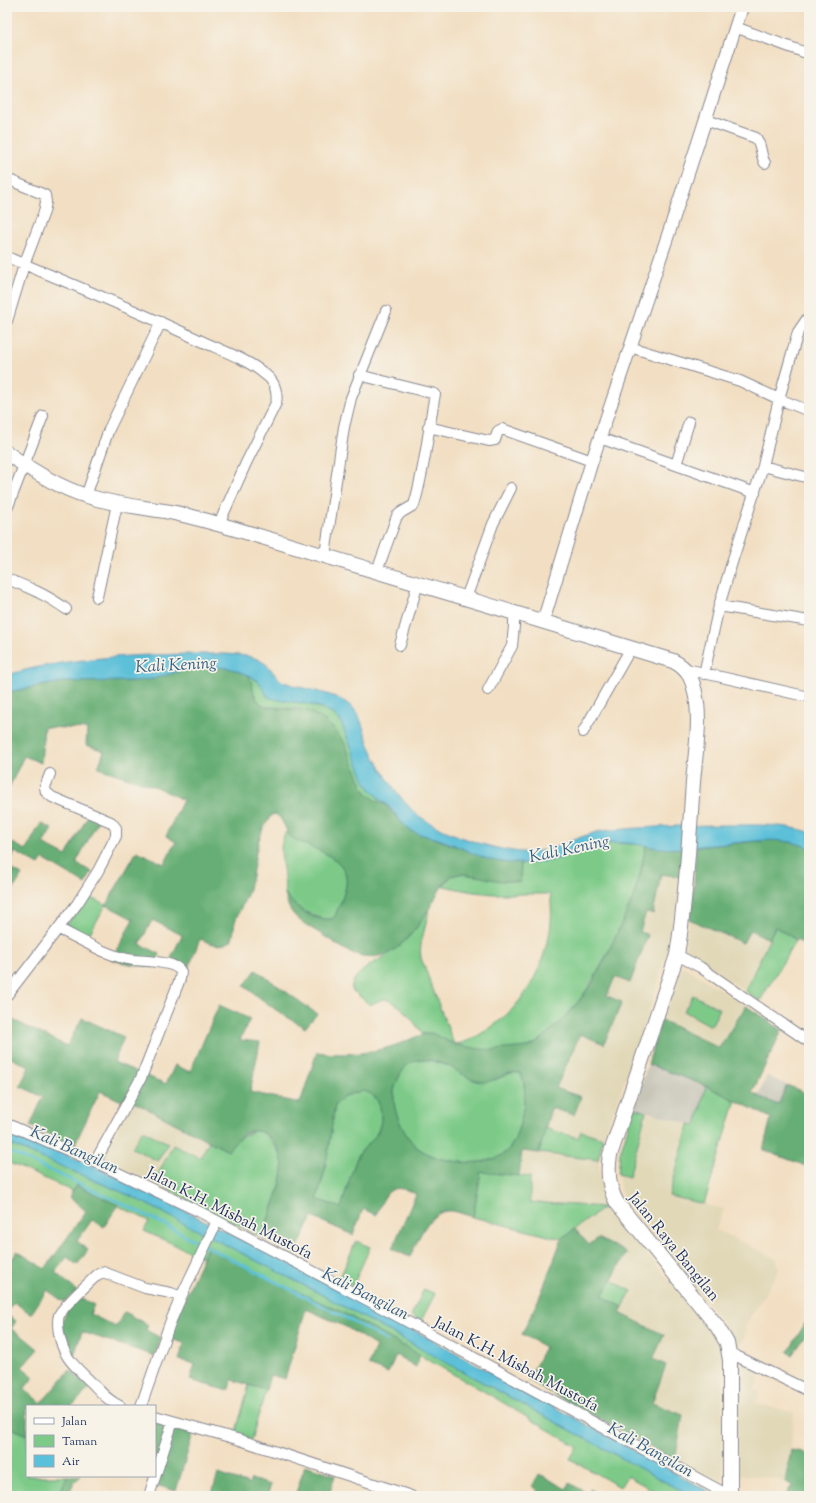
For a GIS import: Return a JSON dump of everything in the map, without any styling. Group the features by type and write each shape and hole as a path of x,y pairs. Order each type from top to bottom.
{"main road":[{"path":"7,453 24,465 54,482 86,496 117,504 171,512 219,524 673,661 686,669"},
{"name":"Jalan Raya Bangilan","path":"686,669 692,680 696,698 697,725 689,856 684,908 676,955 608,1165 611,1190 617,1203 723,1334 730,1353 730,1496"}],"street":[{"path":"544,622 592,461 706,120 742,7"},
{"path":"735,27 809,54"},
{"path":"706,120 756,138 759,142 761,156 765,163"},
{"path":"7,179 45,195 46,198 44,212 24,265 7,321"},
{"path":"7,257 161,322 250,363 268,376 275,388 277,399 276,403 246,463 219,524"},
{"path":"325,555 344,427 351,398 386,311"},
{"path":"704,674 719,606 732,559 763,466 779,399 798,332 809,316"},
{"path":"86,496 109,430 161,322"},
{"path":"630,347 740,381 809,411"},
{"path":"359,375 435,394 428,427 421,483 414,505 397,516 377,571"},
{"path":"7,509 43,416"},
{"path":"676,465 689,422"},
{"path":"428,427 489,441 495,440 498,431 502,428 592,461"},
{"path":"600,438 755,493"},
{"path":"763,466 809,478"},
{"path":"466,598 493,524 511,488"},
{"path":"97,597 117,504"},
{"path":"7,579 53,599 66,609"},
{"path":"400,645 418,583"},
{"path":"719,606 809,621"},
{"path":"488,690 512,646 514,613"},
{"path":"583,732 630,648"},
{"path":"686,669 809,697"},
{"path":"7,995 77,904 92,881 117,832 115,825 111,822 52,797 46,792 45,787 50,774"},
{"path":"59,929 110,954 124,958 174,966 181,972 180,979 143,1073 95,1162"},
{"path":"676,955 700,967 809,1042"},
{"name":"Jalan K.H. Misbah Mustofa","path":"7,1124 95,1162 378,1305 730,1496"},
{"path":"141,1405 161,1346 181,1297 216,1222"},
{"path":"118,1405 109,1400 72,1364 65,1355 60,1340 58,1324 61,1312 97,1275 103,1272 146,1288 170,1292 181,1297"},
{"path":"730,1353 809,1391"},
{"path":"156,1416 237,1439 411,1496"},
{"path":"156,1476 173,1421"},
{"path":"150,1496 156,1477"}],"shaded area":[{"path":"661,874 681,877 677,907 653,999 603,1138 581,1131 579,1138 544,1128 551,1108 574,1115 556,1088 581,1034 604,1044 607,996 615,977 630,983 648,935 640,932 646,912 653,914"},
{"path":"689,919 743,943 750,929 769,939 745,991 687,952 685,947"},
{"path":"683,966 746,1006 719,1048 661,1020 669,996"},
{"path":"648,1064 706,1086 736,1100 724,1134 634,1108"},
{"path":"767,1076 787,1085 778,1105 758,1096"},
{"path":"132,1101 228,1151 200,1205 154,1182 102,1159"},
{"path":"646,1112 724,1134 704,1204 724,1209 716,1230 777,1259 779,1270 744,1328 747,1330 738,1352 735,1351 723,1323 621,1193 618,1174 629,1177"},
{"path":"522,1151 598,1160 601,1181 610,1204 633,1237 715,1337 720,1349 722,1366 722,1479 699,1473 675,1460 683,1416 652,1404 666,1365 653,1359 620,1313 631,1291 611,1280 626,1253 589,1245 575,1229 604,1208 530,1202 530,1178 519,1176"},
{"path":"736,1360 762,1371 754,1390 759,1391 756,1404 794,1412 789,1466 785,1482 766,1477 738,1475"}],"green space":[{"path":"207,667 231,668 244,672 251,680 254,694 257,699 267,707 308,711 326,721 344,742 365,792 376,801 385,804 405,826 411,830 501,862 521,863 520,882 499,881 467,874 455,874 451,876 443,885 417,927 399,946 389,953 377,956 365,956 350,952 298,919 290,908 285,893 299,908 312,916 332,919 335,916 346,886 346,876 342,867 336,860 328,855 291,837 280,818 275,814 272,815 262,831 257,848 249,890 234,924 231,941 226,944 218,945 200,939 189,967 171,958 182,935 152,920 140,944 160,954 154,967 112,960 133,919 106,905 137,851 164,864 176,842 166,836 183,800 156,787 98,768 104,751 86,745 87,729 44,727 41,763 24,756 7,792 7,692 62,682 135,681 153,679 183,670"},
{"path":"244,672 259,682 268,697 309,704 336,715 340,720 353,751 378,798 385,804 376,801 365,792 333,728 314,714 300,709 263,705 256,699 250,679"},
{"path":"88,816 98,821 76,863 92,872 85,884 43,859 39,865 15,852 7,867 7,840 26,850 41,823 52,829 43,844 66,856"},
{"path":"286,832 303,843 325,853 342,866 346,875 346,886 335,916 332,919 320,918 306,912 293,903 285,893 281,849"},
{"path":"770,840 795,843 809,848 809,947 775,927 769,939 750,930 743,943 689,919 694,885 696,847"},
{"path":"615,843 646,845 639,879 627,913 590,985 565,1017 534,1044 516,1050 494,1051 453,1044 428,1033 423,1034 406,1013 395,1004 383,999 370,1005 352,990 352,984 359,974 399,946 409,937 429,907 420,952 421,958 454,1044 464,1042 477,1036 501,1020 510,1011 527,991 539,968 551,926 550,894 494,894 473,892 443,886 451,876 461,874 520,882 521,863 555,859 598,845"},
{"path":"646,845 682,848 681,877 661,874 653,914 646,912 640,932 648,935 630,983 615,977 607,996 622,1002 604,1044 580,1034 556,1088 581,1097 574,1115 551,1108 539,1153 522,1151 519,1176 481,1172 473,1217 452,1211 437,1215 425,1226 410,1257 392,1249 416,1194 400,1189 390,1191 386,1195 376,1215 363,1209 353,1235 312,1217 295,1254 261,1237 277,1197 283,1172 283,1165 278,1150 269,1137 263,1132 256,1131 245,1133 228,1151 132,1101 130,1105 100,1091 74,1146 30,1126 43,1097 20,1086 29,1067 7,1056 7,1033 13,1020 67,1046 82,1018 124,1037 114,1062 166,1084 175,1065 190,1072 219,1005 250,1019 240,1040 260,1042 250,1092 300,1103 317,1052 345,1054 374,1051 393,1046 428,1033 432,1033 454,1044 480,1049 495,1050 534,1045 572,1010 592,984 633,898 641,871","holes":["422,1059 445,1065 470,1078 482,1082 487,1082 506,1074 515,1072 520,1073 523,1079 525,1093 523,1109 520,1124 513,1144 507,1151 499,1157 488,1161 463,1162 450,1161 438,1157 427,1153 414,1145 405,1133 399,1120 395,1106 394,1092 398,1079 404,1068 413,1061","362,1091 374,1096 378,1101 381,1120 375,1137 361,1152 356,1160 341,1208 317,1199 325,1170 335,1105 347,1096"]},
{"path":"7,867 22,875 7,900"},
{"path":"86,895 106,905 87,938 65,928"},
{"path":"775,927 796,940 760,1001 745,991"},
{"path":"256,970 317,1014 305,1028 276,1010 244,986"},
{"path":"693,995 720,1009 711,1026 684,1011"},
{"path":"746,1006 782,1030 752,1093 778,1105 787,1085 805,1093 809,1085 809,1167 763,1150 771,1118 706,1086 648,1064 661,1020 719,1048"},
{"path":"422,1059 495,1080 510,1073 520,1073 523,1079 525,1093 523,1109 520,1124 513,1144 507,1151 499,1157 488,1161 463,1162 450,1161 438,1157 427,1153 414,1145 405,1133 399,1120 395,1106 394,1092 398,1079 404,1068 413,1061"},
{"path":"706,1086 736,1100 704,1204 669,1196 689,1124 696,1125"},
{"path":"362,1091 374,1096 378,1101 381,1120 375,1137 361,1152 356,1160 341,1208 317,1199 325,1170 335,1105 347,1096"},
{"path":"634,1108 646,1112 629,1177 618,1174 620,1153"},
{"path":"544,1128 578,1138 581,1131 603,1138 598,1160 539,1153"},
{"path":"142,1130 168,1143 158,1161 132,1148"},
{"path":"253,1131 262,1133 269,1138 278,1150 283,1165 281,1182 261,1237 154,1182 173,1145 200,1158 209,1141 228,1151 239,1138"},
{"path":"7,1143 131,1196 315,1291 691,1496 664,1496 627,1476 620,1487 570,1459 577,1447 492,1396 371,1328 266,1277 208,1246 202,1257 144,1231 149,1221 76,1185 73,1191 7,1162"},
{"path":"481,1171 530,1177 530,1202 605,1207 562,1238 552,1237 473,1217"},
{"path":"76,1185 118,1205 104,1227 92,1220 77,1241 88,1250 77,1265 67,1257 55,1272 77,1291 64,1302 47,1290 31,1314 14,1302 7,1311 7,1268 17,1251 45,1269 86,1211 69,1197"},
{"path":"575,1229 589,1245 598,1238 627,1253 602,1296 623,1307 620,1313 664,1335 653,1359 666,1365 652,1403 683,1415 675,1460 528,1380 545,1347 522,1334 540,1296 562,1238"},
{"path":"356,1241 370,1247 353,1286 339,1280"},
{"path":"208,1246 266,1277 342,1312 420,1355 416,1367 396,1355 388,1373 368,1365 376,1346 346,1327 306,1309 285,1379 270,1375 266,1390 232,1380 228,1391 190,1380 195,1364 179,1360 184,1343 167,1338"},
{"path":"611,1280 632,1291 623,1307 602,1296"},
{"path":"424,1289 435,1294 421,1321 411,1316"},
{"path":"80,1298 94,1305 90,1314 116,1327 124,1312 148,1325 146,1330 161,1338 155,1356 82,1332 73,1358 64,1337 62,1326 66,1312"},
{"path":"7,1315 16,1321 11,1329 38,1349 22,1367 34,1377 24,1389 41,1403 70,1370 90,1388 73,1405 26,1405 26,1435 7,1426"},
{"path":"809,1317 809,1330 792,1355 788,1352"},
{"path":"249,1385 266,1390 251,1440 235,1435"},
{"path":"156,1420 170,1424 156,1465"},
{"path":"175,1424 194,1430 176,1491 156,1485"},
{"path":"7,1426 26,1435 26,1477 67,1477 59,1496 14,1496 7,1492"},
{"path":"791,1450 803,1452 809,1455 809,1496 785,1496 792,1485 785,1482"},
{"path":"305,1465 335,1475 329,1496 295,1496"},
{"path":"218,1474 249,1484 251,1479 271,1485 267,1496 211,1496"},
{"path":"540,1474 566,1489 570,1483 588,1494 590,1489 601,1496 534,1496 538,1490 532,1486"},
{"path":"67,1477 80,1477 74,1482 68,1496 59,1496"}],"water":[{"name":"Kali Kening","path":"224,654 247,656 258,659 267,665 284,682 328,694 352,707 363,727 373,754 396,792 404,802 423,819 437,827 488,846 521,852 534,852 551,848 601,831 650,827 762,825 781,826 809,832 809,848 786,841 774,840 673,849 615,843 596,846 560,858 542,862 515,863 495,861 409,829 366,783 340,720 332,713 324,709 268,697 259,682 251,676 229,668 207,667 183,670 153,679 135,681 62,682 7,692 7,675 60,663 142,655"},
{"path":"7,1130 98,1168 290,1264 359,1300 717,1496 691,1496 315,1291 131,1196 7,1143"}],"waterway":[{"path":"7,1151 128,1206 350,1320 387,1341"}],"water label":[{"name":"Kali Bangilan","path":"75,1149"},
{"name":"Kali Bangilan","path":"366,1293"},
{"name":"Kali Bangilan","path":"651,1449"}]}
